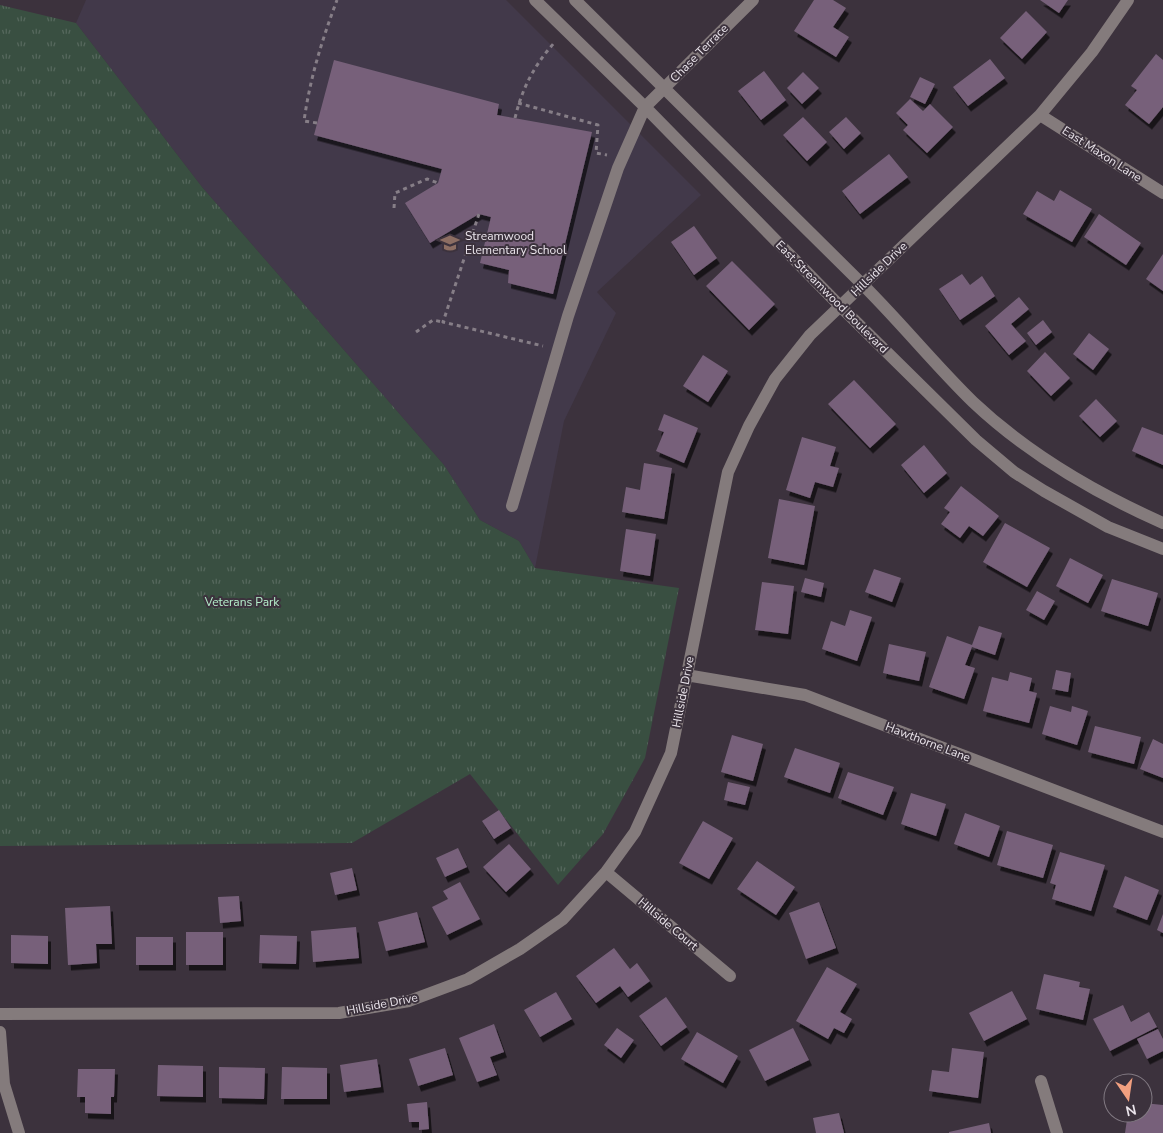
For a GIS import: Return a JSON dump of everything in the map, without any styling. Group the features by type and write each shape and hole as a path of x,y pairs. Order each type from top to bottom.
{"street":[{"name":"East Streamwood Boulevard","path":"534,0 645,107 840,306 976,440 1014,472 1108,527 1163,549"},
{"path":"575,0 863,284 972,401 1029,449 1100,493 1163,523"},
{"name":"Chase Terrace","path":"645,107 753,0"},
{"name":"Hillside Drive","path":"0,1014 339,1013 409,1001 468,979 520,949 563,919 606,872 635,832 671,753 728,472 749,426 775,379 810,336 840,306 1040,115 1092,52 1128,0"},
{"path":"512,506 558,350 624,158 645,107"},
{"name":"East Maxon Lane","path":"1040,115 1163,193"},
{"name":"Hawthorne Lane","path":"686,675 805,696 1163,832"},
{"name":"Hillside Court","path":"606,872 730,976"},
{"path":"0,1032 4,1084 19,1133"},
{"path":"1040,1082 1057,1133"}],"path":[{"path":"317,124 304,120 306,101 319,46 337,0"},
{"path":"515,118 521,93 541,57 566,31"},
{"path":"518,103 598,125 596,153 624,158"},
{"path":"394,208 395,193 428,179 438,183"},
{"path":"443,322 479,214"},
{"path":"416,332 433,320 558,350"}],"shaded area":[{"name":"Streamwood Elementary School","path":"86,0 506,0 701,195 597,292 616,313 564,421 535,568 519,541 480,520 444,465 202,187 76,23"}],"green space":[{"name":"Veterans Park","path":"0,5 76,23 202,187 444,465 480,520 519,541 535,568 679,588 645,758 603,834 558,885 470,774 352,843 0,846"}],"building":[{"path":"814,0 833,0 846,8 833,27 849,37 836,57 794,31"},
{"path":"1040,0 1068,0 1059,13"},
{"path":"1026,11 1047,32 1022,59 1000,38"},
{"path":"1156,54 1163,60 1163,107 1149,124 1125,105 1137,90 1131,86"},
{"path":"990,59 1005,78 968,106 953,87"},
{"path":"334,60 499,104 497,115 592,132 553,294 508,283 509,270 480,263 491,217 479,214 430,243 405,203 438,183 442,169 314,135"},
{"path":"764,71 786,100 761,120 738,91"},
{"path":"803,72 819,88 802,104 787,88"},
{"path":"920,77 935,84 925,104 910,97"},
{"path":"910,99 923,111 930,104 953,127 927,153 903,130 908,125 896,113"},
{"path":"803,117 827,142 807,161 783,135"},
{"path":"846,117 861,133 844,149 829,132"},
{"path":"889,154 908,177 860,214 842,191"},
{"path":"1060,190 1092,209 1072,242 1023,214 1037,191 1054,201"},
{"path":"1099,214 1141,243 1126,265 1084,237"},
{"path":"694,226 717,258 694,275 671,242"},
{"path":"1163,254 1163,291 1146,279"},
{"path":"732,261 775,304 749,330 706,286"},
{"path":"962,274 970,285 982,276 995,296 960,320 939,289"},
{"path":"1019,297 1029,309 1011,324 1026,341 1009,355 985,326"},
{"path":"1043,320 1052,332 1036,345 1027,333"},
{"path":"1089,333 1109,349 1093,370 1073,354"},
{"path":"1045,352 1070,378 1051,396 1027,371"},
{"path":"703,355 728,371 708,402 683,386"},
{"path":"854,380 896,424 870,448 828,404"},
{"path":"1096,399 1117,421 1100,437 1079,416"},
{"path":"664,414 698,428 684,463 656,451 664,432 658,430"},
{"path":"1142,427 1163,435 1163,465 1132,451"},
{"path":"802,437 836,447 830,466 839,468 833,487 815,482 810,498 786,490"},
{"path":"924,445 947,473 924,493 901,465"},
{"path":"644,463 672,468 664,519 622,512 626,487 640,490"},
{"path":"961,486 999,516 983,536 969,526 960,538 941,524 950,512 944,508"},
{"path":"779,499 815,506 804,565 768,558"},
{"path":"1005,523 1050,548 1027,587 983,562"},
{"path":"626,529 656,534 650,576 620,571"},
{"path":"1070,558 1103,575 1088,603 1056,586"},
{"path":"874,569 901,578 892,602 865,592"},
{"path":"805,578 824,583 821,597 801,592"},
{"path":"1112,579 1158,593 1148,626 1101,611"},
{"path":"762,582 794,586 788,634 755,630"},
{"path":"1037,591 1055,601 1044,620 1026,610"},
{"path":"850,610 872,617 857,661 822,649 831,621 845,626"},
{"path":"979,626 1002,633 995,655 972,647 965,665 975,668 964,699 929,687 947,636 972,645"},
{"path":"889,644 926,652 919,681 883,673"},
{"path":"1056,670 1071,673 1068,692 1052,689"},
{"path":"1010,672 1032,678 1029,691 1037,693 1029,723 983,711 992,677 1008,681"},
{"path":"1050,706 1071,712 1072,706 1088,711 1077,745 1042,734"},
{"path":"1095,726 1141,737 1134,764 1088,752"},
{"path":"732,735 763,744 753,781 721,772"},
{"path":"1153,739 1163,744 1163,778 1140,769"},
{"path":"795,748 840,763 830,793 784,777"},
{"path":"848,772 894,787 883,815 838,798"},
{"path":"728,782 750,787 745,805 724,800"},
{"path":"911,793 946,804 936,836 901,824"},
{"path":"499,810 511,828 494,839 482,821"},
{"path":"965,813 1000,826 989,857 954,844"},
{"path":"703,821 733,838 709,879 679,863"},
{"path":"1007,831 1053,845 1043,878 997,865"},
{"path":"509,844 531,869 506,892 483,867"},
{"path":"458,848 467,867 445,877 436,858"},
{"path":"1060,852 1105,865 1091,911 1052,899 1056,885 1050,883"},
{"path":"757,861 795,887 776,915 737,889"},
{"path":"352,868 357,890 335,895 330,873"},
{"path":"1125,876 1159,890 1147,920 1113,907"},
{"path":"460,882 480,919 447,935 432,907 448,899 443,891"},
{"path":"239,896 241,921 220,923 218,897"},
{"path":"819,902 836,948 806,959 789,913"},
{"path":"110,906 112,944 96,944 97,963 68,965 65,908"},
{"path":"417,912 425,942 386,951 378,922"},
{"path":"1163,914 1163,933 1157,930"},
{"path":"356,927 359,958 313,962 311,931"},
{"path":"186,932 223,932 223,965 186,965"},
{"path":"11,935 48,936 48,964 11,963"},
{"path":"260,935 297,936 296,964 259,963"},
{"path":"136,937 173,937 173,965 136,965"},
{"path":"614,948 630,969 637,963 650,981 628,997 620,986 596,1003 576,976"},
{"path":"827,967 857,984 840,1012 852,1019 844,1033 834,1028 828,1039 796,1021"},
{"path":"1044,974 1080,982 1079,987 1090,989 1083,1020 1036,1009"},
{"path":"1012,991 1027,1019 984,1041 969,1013"},
{"path":"556,992 572,1019 540,1037 524,1010"},
{"path":"666,997 687,1027 661,1046 639,1016"},
{"path":"1123,1005 1131,1022 1149,1012 1157,1027 1110,1051 1093,1019"},
{"path":"494,1024 504,1052 490,1057 497,1075 477,1082 459,1038"},
{"path":"617,1028 634,1040 621,1058 604,1045"},
{"path":"793,1028 809,1060 765,1081 749,1050"},
{"path":"1158,1029 1163,1039 1163,1051 1147,1059 1137,1039"},
{"path":"697,1032 738,1056 723,1083 681,1059"},
{"path":"445,1048 453,1075 418,1086 409,1059"},
{"path":"952,1048 984,1052 978,1098 929,1091 932,1070 949,1072"},
{"path":"377,1059 381,1087 344,1092 340,1065"},
{"path":"158,1065 203,1066 203,1097 157,1096"},
{"path":"219,1067 265,1068 264,1099 219,1098"},
{"path":"282,1067 327,1068 327,1099 281,1099"},
{"path":"78,1069 115,1069 114,1097 111,1097 111,1114 85,1113 85,1097 77,1097"},
{"path":"427,1102 429,1129 419,1130 419,1122 409,1122 407,1104"},
{"path":"1153,1104 1163,1105 1163,1133 1125,1133 1126,1123 1153,1123"},
{"path":"839,1113 844,1133 816,1133 813,1118"},
{"path":"989,1123 991,1133 949,1133 949,1132"}],"place":[{"name":"Streamwood Elementary School","path":"450,243"}]}
